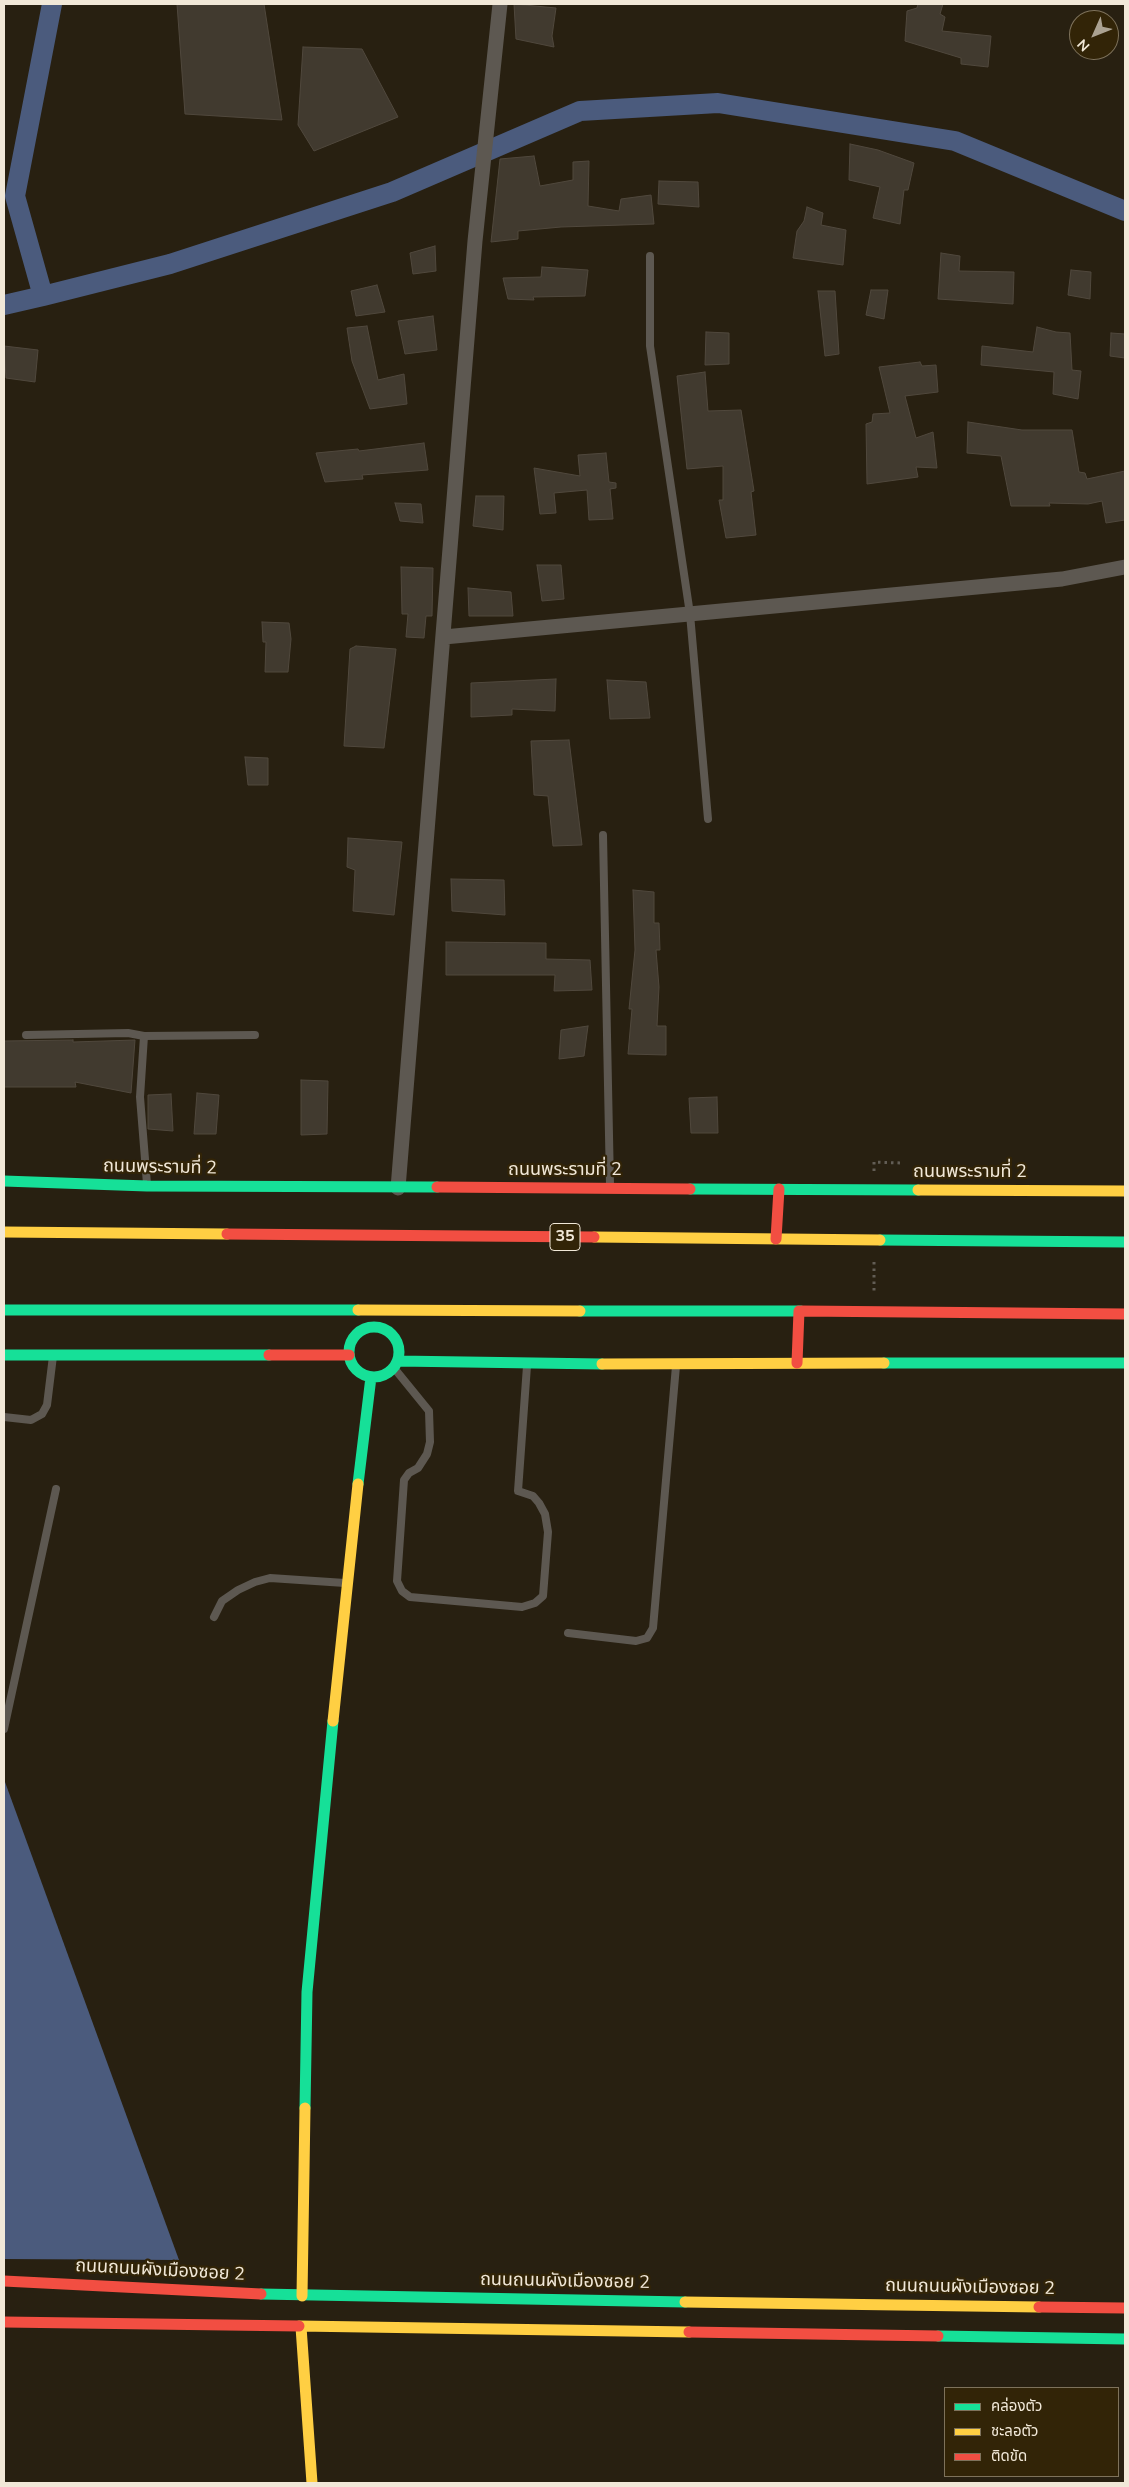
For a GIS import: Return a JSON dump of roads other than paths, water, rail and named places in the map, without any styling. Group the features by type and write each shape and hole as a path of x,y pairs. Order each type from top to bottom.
{"main road":[{"name":"ถนนพระรามที่ 2","path":"4,1181 147,1186 1125,1191"},
{"path":"776,1239 779,1189"},
{"name":"35","path":"4,1232 1125,1242"},
{"path":"4,1310 799,1311 1125,1314"},
{"path":"365,1328 382,1328 395,1337 400,1353 396,1365 388,1374 372,1377 357,1370 349,1355 353,1339 365,1328 370,1310"},
{"path":"797,1363 799,1311"},
{"path":"4,1355 349,1355"},
{"path":"396,1365 1125,1363"},
{"path":"302,2296 307,1992 347,1583 372,1377"},
{"name":"ถนนถนนผังเมืองซอย 2","path":"4,2281 302,2296 1125,2308"},
{"path":"4,2322 1125,2339"},
{"path":"301,2327 312,2483"}],"street":[{"path":"398,1188 476,241 500,4"},
{"path":"444,637 1062,579 1125,567"}],"lane":[{"path":"650,256 650,346 690,614 708,819"},
{"path":"603,835 610,1189"},
{"path":"26,1035 128,1033 144,1036 255,1035"},
{"path":"144,1036 140,1097 147,1186"},
{"path":"4,1416 31,1420 42,1414 47,1406 53,1356"},
{"path":"568,1633 636,1641 648,1638 653,1628 676,1363"},
{"path":"396,1365 429,1411 430,1442 427,1454 418,1468 408,1473 404,1480 397,1581 402,1591 410,1597 522,1607 536,1603 543,1596 548,1532 545,1514 539,1503 533,1496 518,1491 527,1364"},
{"path":"4,1729 56,1489"},
{"path":"214,1617 222,1601 238,1590 255,1582 270,1578 347,1583"}],"water":[{"path":"5,1782 179,2260 4,2259"}],"waterway":[{"path":"52,4 15,196 43,296 170,264 392,192 580,111 718,103 955,141 1125,211"},
{"path":"4,305 43,296"}]}
